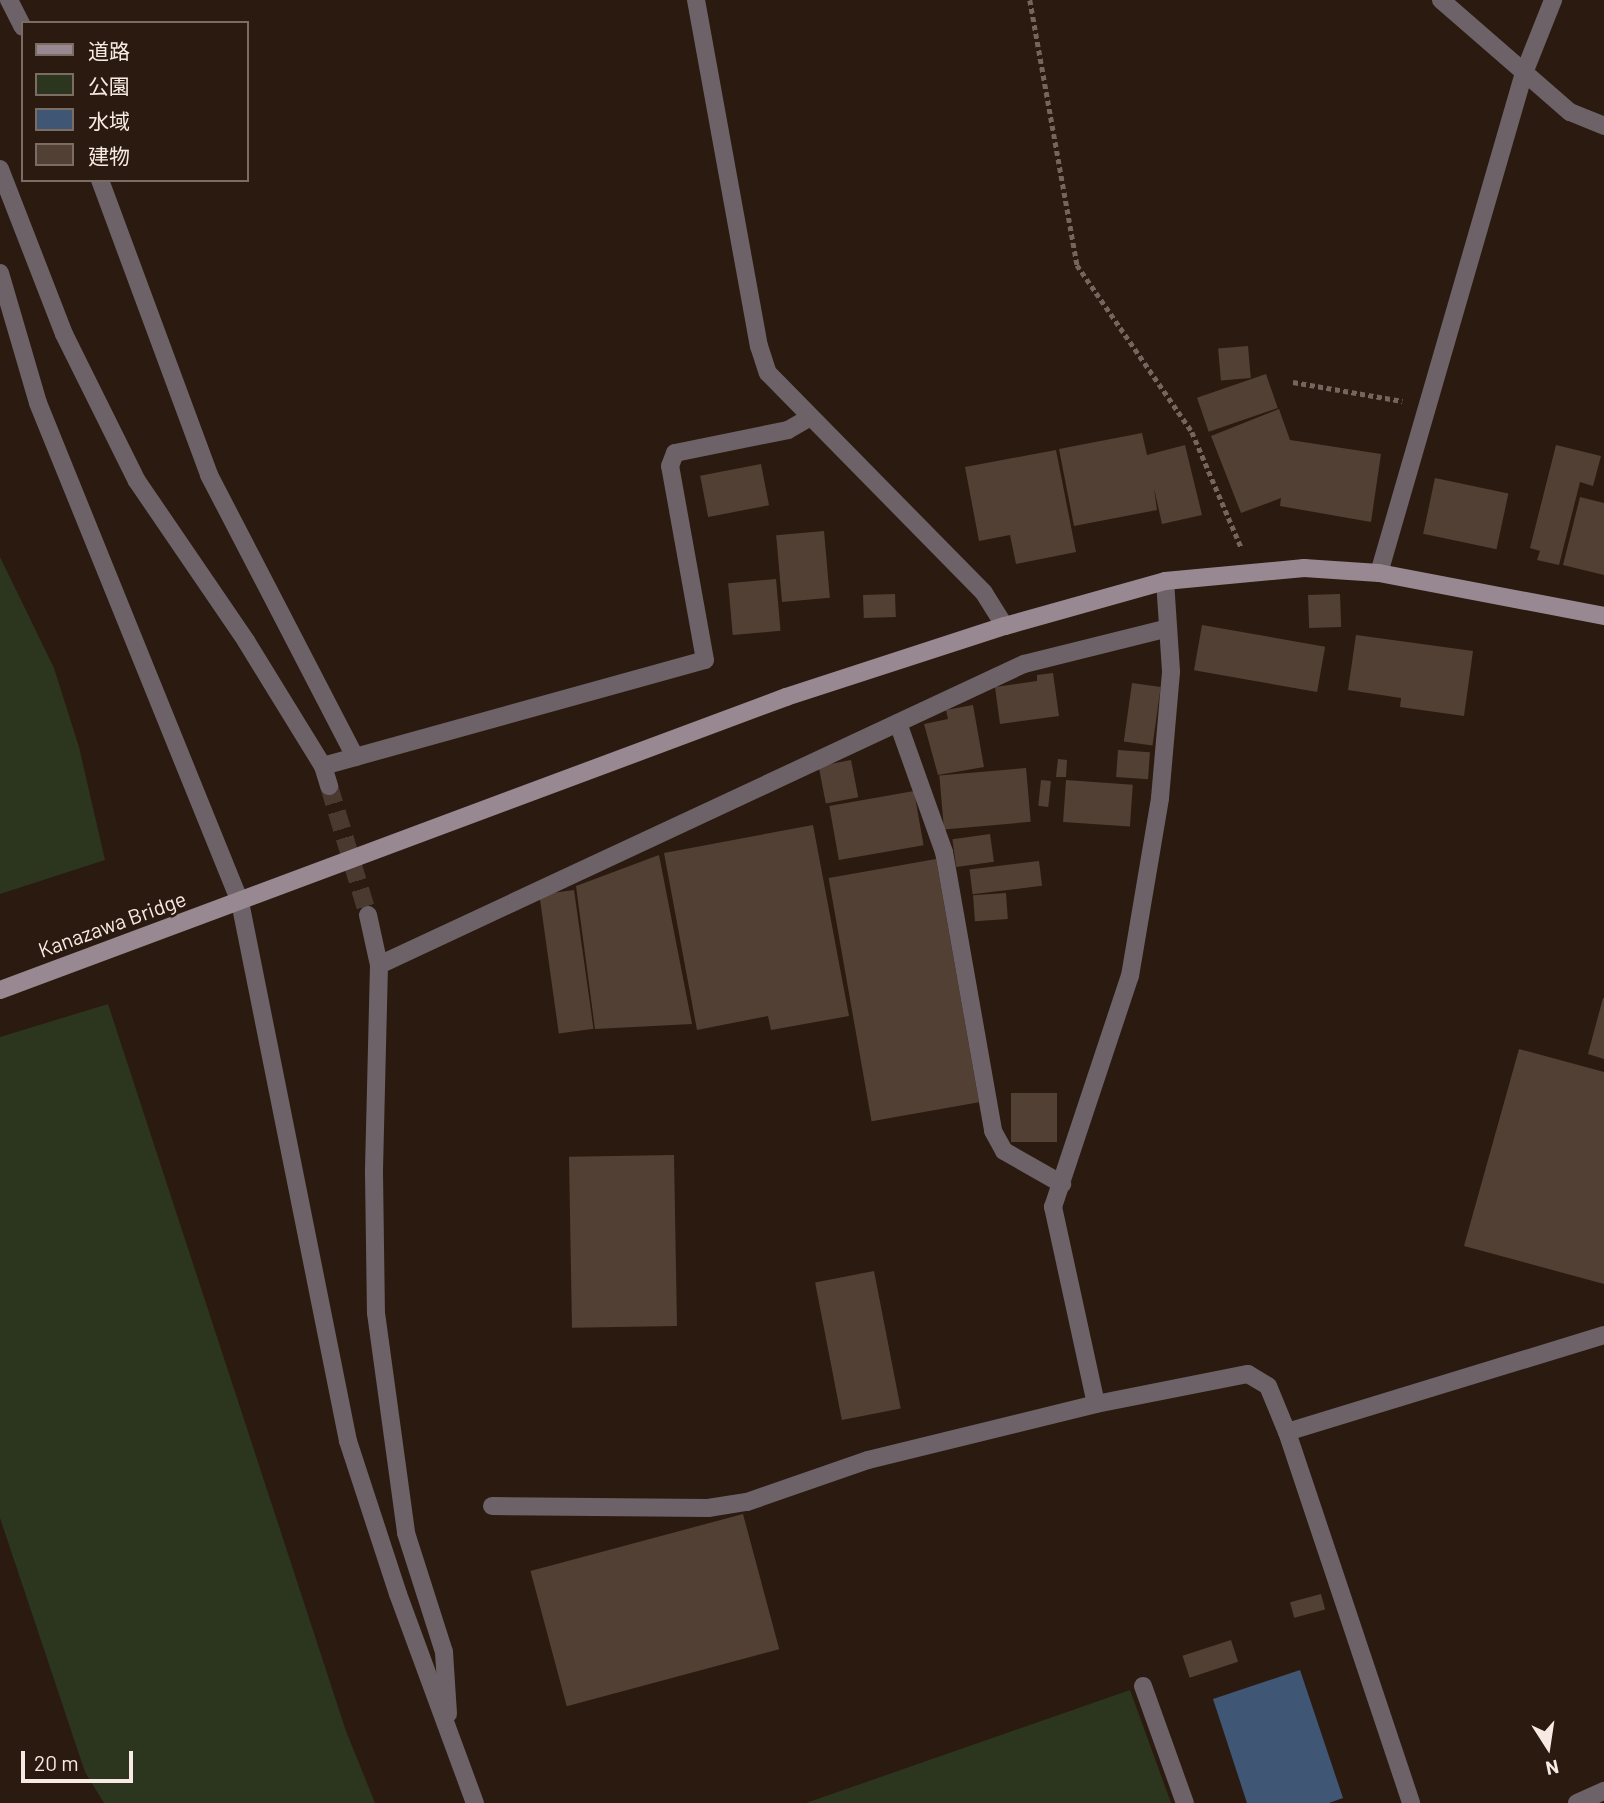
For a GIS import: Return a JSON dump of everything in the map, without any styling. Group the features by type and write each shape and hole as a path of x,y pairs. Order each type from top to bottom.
{"main road":[{"name":"Kanazawa Bridge","path":"0,990 786,697 1005,626 1165,581 1250,570 1379,573 1604,616"}],"street":[{"path":"9,0 21,23"},
{"path":"696,0 759,346 768,373 809,418 984,593 1005,626"},
{"path":"1441,0 1570,112 1604,126"},
{"path":"1379,573 1424,405 1524,74 1553,0"},
{"path":"0,169 64,334 137,481 246,641 323,766 329,786"},
{"path":"101,182 209,475 355,757"},
{"path":"0,273 38,403 240,902 348,1441 475,1803"},
{"path":"323,766 705,660 670,466 675,453 789,430 809,418"},
{"path":"1096,1404 1053,1207 1130,976 1160,798 1171,671 1165,581"},
{"path":"379,965 1024,664 1168,628"},
{"path":"898,723 944,852 993,1131 1004,1151 1062,1184"},
{"path":"368,915 379,965 374,1173 376,1313 405,1533 444,1653 450,1735"},
{"path":"1286,1432 1604,1335"},
{"path":"492,1506 708,1508 747,1502 869,1460 1096,1404 1248,1374 1268,1386 1286,1432 1411,1803"},
{"path":"1143,1686 1185,1803"},
{"path":"1577,1803 1604,1791"}],"path":[{"path":"1030,0 1077,265 1192,432 1250,570"},
{"path":"1293,382 1424,405"}],"green space":[{"path":"0,557 54,668 79,747 105,860 0,894"},
{"path":"108,1004 346,1731 375,1803 104,1803 85,1772 0,1518 0,1037"},
{"path":"1130,1690 1171,1803 806,1803"}],"water":[{"path":"1300,1670 1343,1798 1329,1803 1247,1803 1213,1699"}],"building":[{"path":"1248,346 1251,378 1221,380 1218,349"},
{"path":"1266,374 1278,408 1209,432 1197,398"},
{"path":"1279,409 1290,440 1381,454 1371,522 1280,506 1281,498 1241,513 1211,436"},
{"path":"1142,433 1147,455 1185,445 1202,515 1162,524 1154,488 1157,510 1074,526 1059,449"},
{"path":"1556,445 1601,456 1593,486 1580,482 1559,565 1537,560 1540,551 1530,548"},
{"path":"1056,450 1076,552 1016,564 1010,535 979,541 965,467"},
{"path":"761,464 769,505 708,517 700,476"},
{"path":"1435,478 1508,494 1497,549 1423,534"},
{"path":"1580,497 1604,503 1604,575 1563,565"},
{"path":"824,531 830,598 782,602 776,535"},
{"path":"776,579 781,631 733,635 728,583"},
{"path":"895,594 896,617 864,618 863,595"},
{"path":"1340,594 1341,627 1309,628 1308,595"},
{"path":"1202,625 1325,647 1317,692 1194,670"},
{"path":"1356,635 1473,651 1464,716 1400,707 1401,698 1348,690"},
{"path":"1053,673 1059,716 1000,724 995,687 1037,681 1037,675"},
{"path":"1132,683 1161,687 1153,745 1124,741"},
{"path":"973,705 984,767 938,775 924,724 948,719 946,710"},
{"path":"1118,750 1150,752 1148,779 1116,777"},
{"path":"1058,759 1067,760 1066,777 1056,777"},
{"path":"851,760 858,797 826,804 819,766"},
{"path":"1026,768 1031,822 944,829 939,776"},
{"path":"1041,780 1051,781 1048,807 1038,806"},
{"path":"1066,780 1133,785 1130,827 1063,822"},
{"path":"914,791 924,845 839,860 829,806"},
{"path":"813,825 849,1016 771,1030 768,1016 697,1030 664,853"},
{"path":"990,834 994,862 956,867 952,839"},
{"path":"659,855 692,1024 595,1029 576,886"},
{"path":"936,859 979,1102 872,1121 829,878"},
{"path":"1039,861 1042,886 973,894 970,870"},
{"path":"574,890 593,1029 559,1034 539,895"},
{"path":"1006,893 1008,919 975,921 973,895"},
{"path":"1604,998 1604,1059 1588,1054"},
{"path":"1519,1049 1604,1072 1604,1284 1464,1246"},
{"path":"1011,1093 1057,1093 1057,1142 1011,1142"},
{"path":"674,1155 677,1326 572,1328 569,1157"},
{"path":"874,1271 901,1408 842,1420 815,1282"},
{"path":"743,1514 779,1649 567,1706 530,1571"},
{"path":"1321,1594 1325,1609 1294,1618 1290,1602"},
{"path":"1231,1640 1238,1662 1190,1678 1182,1656"}],"tunnel":[{"path":"329,786 368,915"}]}
